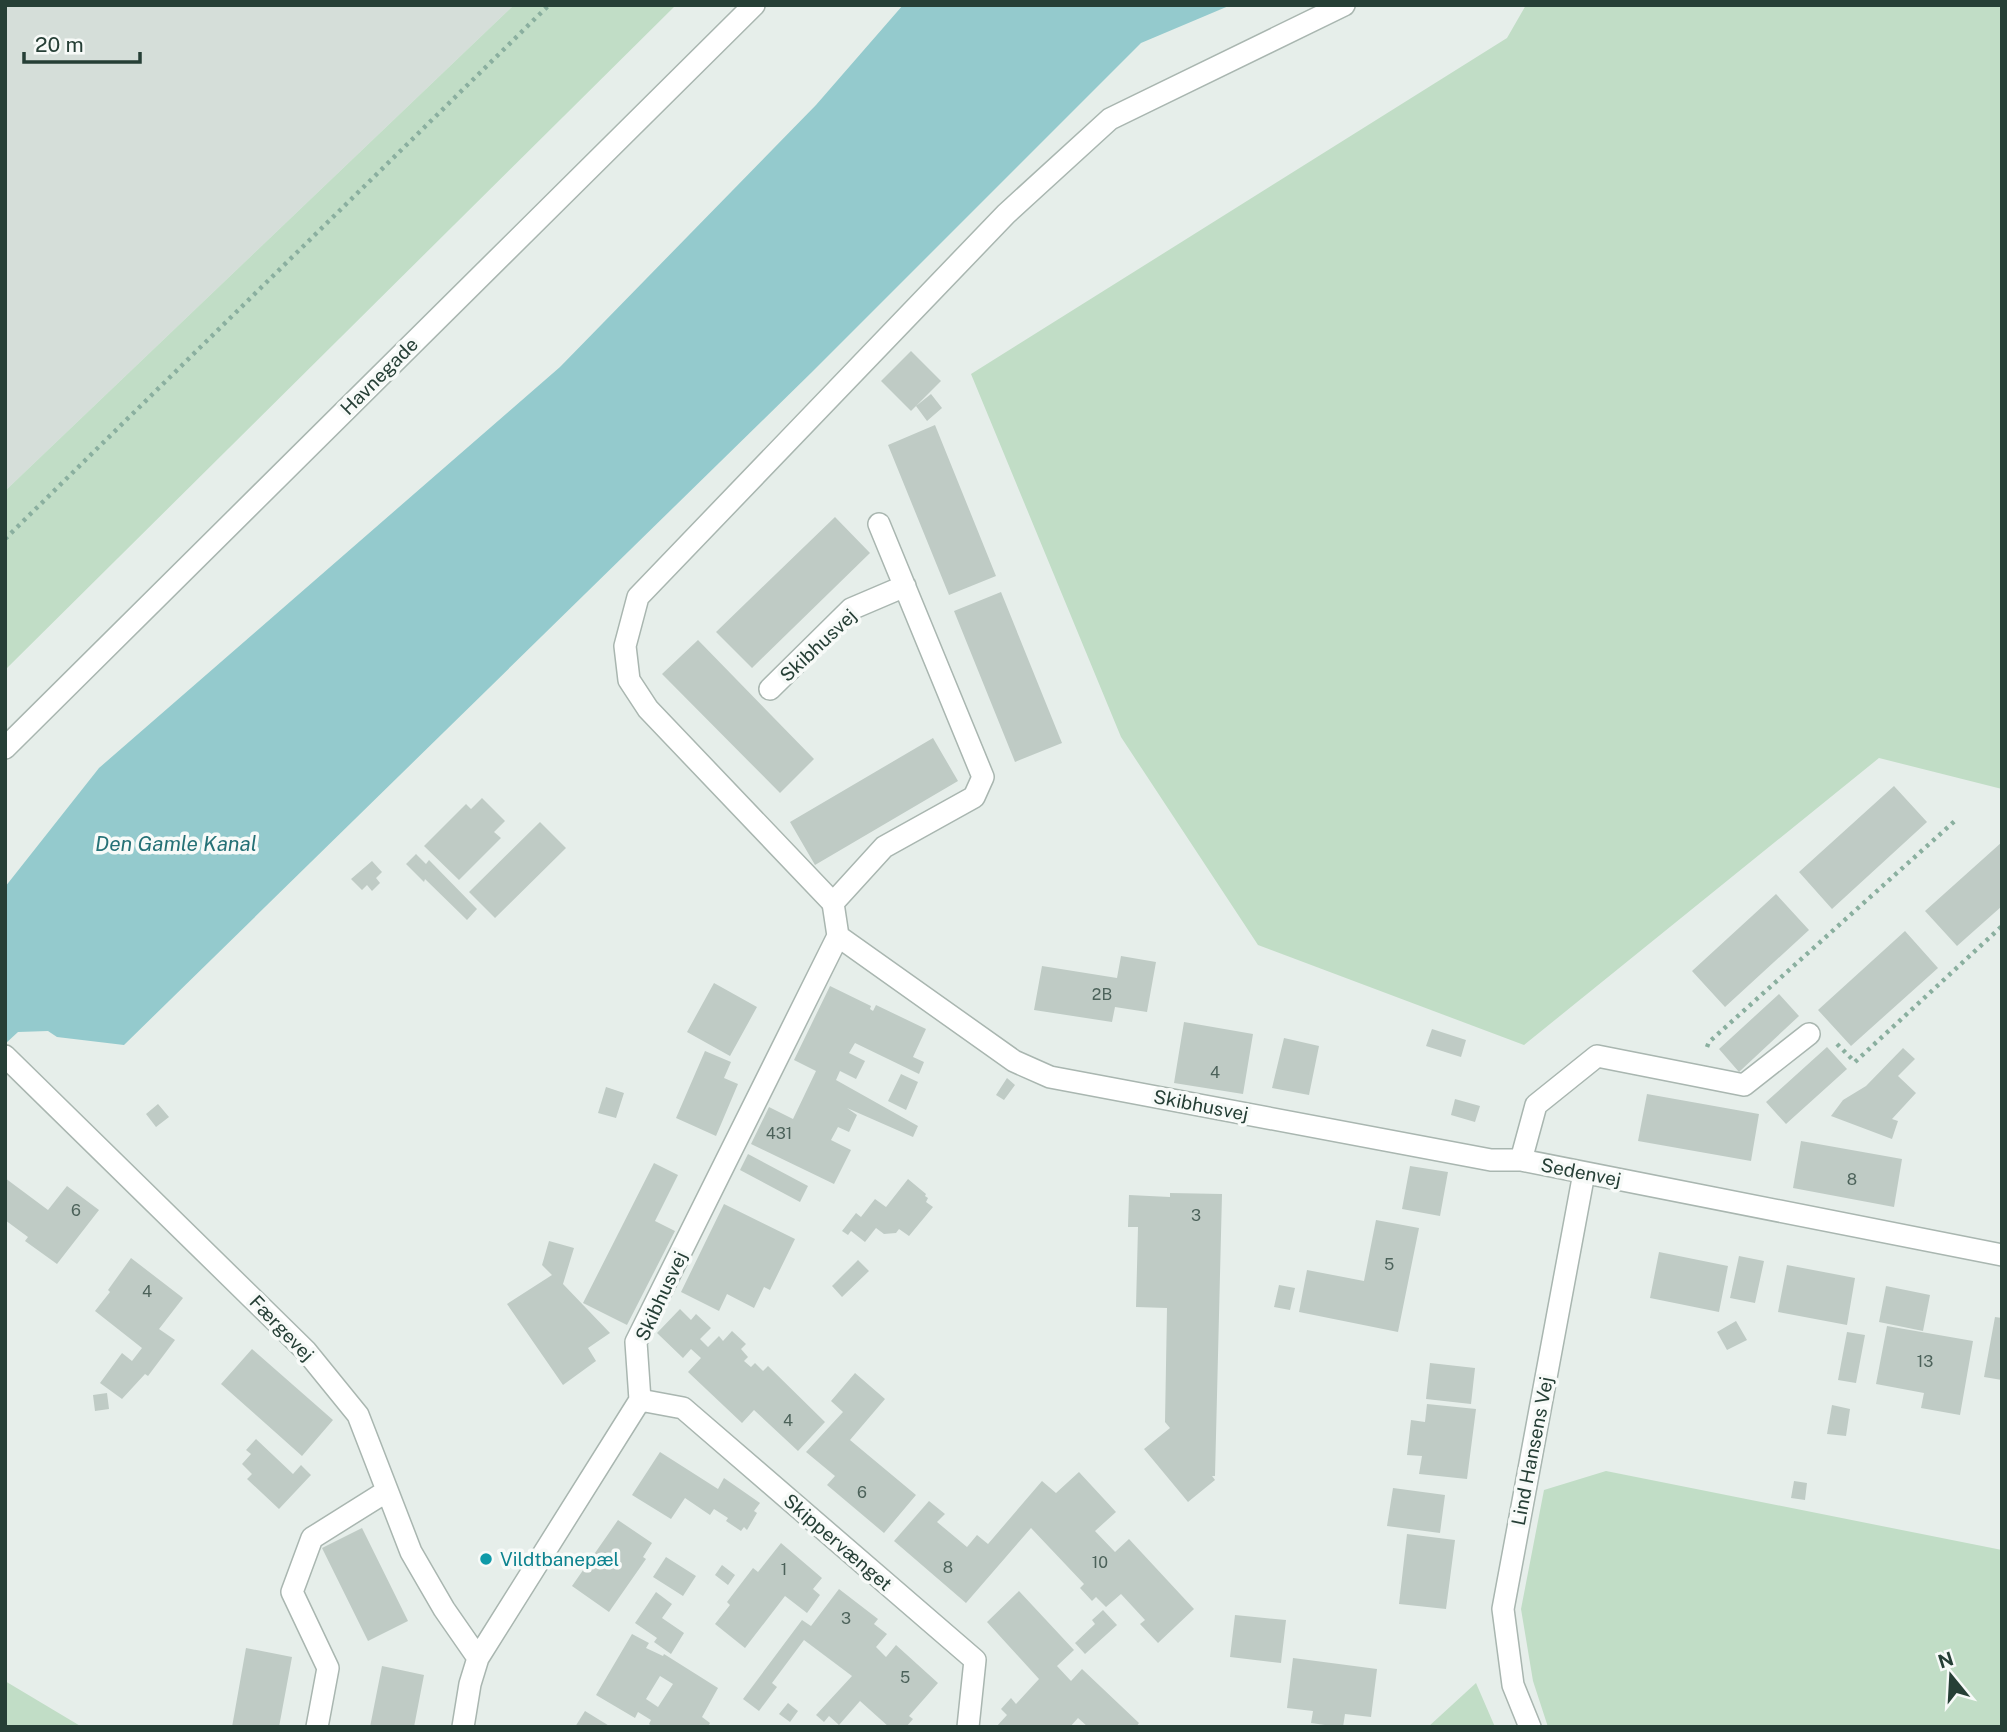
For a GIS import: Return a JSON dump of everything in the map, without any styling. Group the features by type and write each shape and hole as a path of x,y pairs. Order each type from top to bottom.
{"street":[{"name":"Havnegade","path":"5,748 754,5"},
{"path":"838,936 833,903 648,709 629,680 625,646 638,597 1006,214 1110,119 1343,5"},
{"path":"833,903 884,847 974,797 983,777 880,524"},
{"name":"Skibhusvej","path":"771,689 851,609 905,586"},
{"name":"Skibhusvej","path":"640,1400 636,1342 838,936 1014,1061 1050,1077 1491,1160 1521,1160"},
{"name":"Sedenvej","path":"1809,1034 1744,1085 1597,1056 1536,1105 1521,1160 2002,1255"},
{"name":"Færgevej","path":"5,1056 306,1350 358,1415 411,1552 444,1609 478,1658"},
{"name":"Lind Hansens Vej","path":"1530,1727 1513,1685 1503,1609 1584,1173"},
{"path":"463,1727 470,1684 478,1658 640,1400"},
{"name":"Skippervænget","path":"640,1400 683,1408 975,1660 968,1727"},
{"path":"317,1727 328,1668 292,1592 312,1538 387,1491"}],"path":[{"path":"5,539 549,5"},
{"path":"1699,1076 1709,1042 1957,819"},
{"path":"1809,1034 1817,1026 1855,1062 2002,926"}],"shaded area":[{"path":"5,5 514,5 5,491"}],"green space":[{"path":"514,5 676,5 5,670 5,491"},
{"path":"1526,5 2002,5 2002,789 1879,758 1524,1045 1258,945 1121,737 971,374 1507,38"},
{"path":"1606,1471 2002,1550 2002,1727 1548,1727 1533,1681 1521,1609 1544,1490"},
{"path":"5,1681 82,1727 5,1727"},
{"path":"1476,1683 1495,1727 1428,1727"}],"water":[{"name":"Den Gamle Kanal","path":"903,5 1231,5 1141,43 812,372 124,1045 57,1037 48,1031 18,1032 5,1044 5,887 99,768 560,367 816,105"}],"building":[{"path":"911,351 941,381 911,411 881,381"},
{"path":"931,394 942,408 927,421 916,406"},
{"path":"935,425 996,576 949,595 888,445"},
{"path":"835,517 870,553 752,668 716,632"},
{"path":"1001,592 1062,743 1015,762 954,611"},
{"path":"698,640 814,759 780,793 662,674"},
{"path":"933,738 958,781 815,865 790,822"},
{"path":"1894,786 1927,822 1832,909 1799,872"},
{"path":"482,798 505,821 494,832 501,838 459,880 424,846 466,804 471,809"},
{"path":"540,822 566,848 495,918 469,892"},
{"path":"2002,842 2002,906 1957,946 1925,911"},
{"path":"416,854 426,864 429,860 477,909 467,920 406,864"},
{"path":"372,861 382,872 376,878 380,883 372,891 367,885 362,890 351,879"},
{"path":"1776,894 1809,930 1725,1007 1692,971"},
{"path":"1905,931 1938,968 1851,1046 1818,1010"},
{"path":"1121,956 1156,962 1147,1012 1115,1007 1112,1022 1034,1010 1042,966 1117,978"},
{"path":"714,983 757,1007 730,1056 687,1032"},
{"path":"830,986 871,1006 873,1011 876,1005 926,1029 913,1057 924,1062 919,1074 855,1043 849,1053 865,1061 856,1079 840,1071 836,1080 918,1126 913,1137 847,1108 857,1115 849,1132 838,1127 831,1140 851,1150 834,1184 751,1144 769,1107 793,1119 816,1071 794,1060"},
{"path":"1779,994 1799,1016 1739,1072 1719,1049"},
{"path":"1184,1022 1253,1034 1243,1094 1174,1083"},
{"path":"1432,1029 1466,1040 1461,1057 1426,1046"},
{"path":"1284,1038 1319,1046 1309,1095 1272,1088"},
{"path":"1827,1047 1847,1069 1786,1124 1766,1102"},
{"path":"1903,1048 1915,1059 1898,1076 1916,1093 1892,1119 1898,1121 1892,1139 1831,1116 1843,1100 1866,1086"},
{"path":"705,1051 731,1062 724,1078 738,1084 716,1136 676,1118"},
{"path":"901,1074 918,1082 906,1110 888,1101"},
{"path":"1007,1078 1015,1085 1004,1100 996,1095"},
{"path":"606,1087 624,1093 616,1118 598,1113"},
{"path":"1647,1094 1759,1114 1751,1161 1638,1141"},
{"path":"1455,1099 1480,1106 1475,1122 1451,1115"},
{"path":"158,1104 169,1117 156,1127 146,1114"},
{"path":"1801,1141 1902,1159 1894,1207 1793,1188"},
{"path":"748,1154 808,1186 800,1202 740,1170"},
{"path":"654,1163 678,1175 655,1221 675,1231 627,1325 583,1303"},
{"path":"1410,1166 1448,1172 1440,1216 1402,1209"},
{"path":"5,1178 48,1210 67,1186 99,1210 57,1264 25,1241 28,1237 5,1220"},
{"path":"908,1179 926,1194 926,1202 933,1207 909,1236 899,1229 896,1233 884,1234 876,1228 865,1242 851,1231 848,1235 842,1231 856,1213 861,1217 875,1199 886,1207"},
{"path":"1170,1193 1222,1194 1215,1476 1212,1476 1215,1480 1188,1502 1144,1449 1170,1428 1165,1422 1167,1308 1136,1307 1138,1227 1128,1227 1129,1195 1170,1197"},
{"path":"724,1204 795,1239 770,1290 764,1287 754,1308 727,1294 719,1311 681,1292"},
{"path":"1376,1220 1419,1228 1398,1332 1299,1312 1307,1270 1364,1281"},
{"path":"549,1241 574,1248 563,1284 610,1333 588,1348 596,1361 563,1385 507,1304 552,1275 542,1265"},
{"path":"1659,1252 1728,1266 1719,1312 1650,1298"},
{"path":"1739,1256 1764,1261 1755,1303 1730,1298"},
{"path":"131,1258 183,1298 159,1329 175,1340 148,1376 145,1374 122,1399 100,1383 122,1353 132,1361 142,1348 95,1311"},
{"path":"858,1260 869,1271 842,1297 832,1286"},
{"path":"1787,1265 1855,1278 1847,1325 1778,1312"},
{"path":"1279,1285 1295,1288 1290,1310 1274,1307"},
{"path":"1886,1286 1930,1295 1923,1331 1879,1322"},
{"path":"680,1309 691,1320 696,1314 711,1328 700,1339 708,1347 719,1336 723,1341 732,1331 746,1344 741,1349 748,1357 744,1361 751,1367 755,1363 763,1371 768,1366 825,1422 798,1451 754,1410 742,1423 688,1372 701,1358 691,1349 683,1358 657,1333"},
{"path":"1995,1317 2002,1318 2002,1380 1984,1377"},
{"path":"1736,1321 1747,1340 1727,1350 1717,1332"},
{"path":"1887,1326 1973,1341 1960,1415 1921,1408 1924,1393 1876,1384"},
{"path":"1847,1332 1865,1335 1856,1383 1838,1380"},
{"path":"252,1349 333,1420 302,1456 221,1384"},
{"path":"1430,1363 1475,1368 1471,1404 1426,1399"},
{"path":"855,1373 885,1399 850,1440 916,1495 884,1533 827,1485 835,1476 806,1452 843,1412 831,1401"},
{"path":"107,1393 109,1409 95,1411 93,1395"},
{"path":"1427,1404 1476,1409 1467,1479 1419,1474 1422,1456 1407,1455 1411,1420 1425,1422"},
{"path":"1832,1405 1850,1409 1846,1436 1827,1434"},
{"path":"256,1439 293,1474 301,1465 311,1475 279,1509 247,1479 252,1474 242,1464 251,1454 246,1450"},
{"path":"660,1452 718,1489 724,1478 760,1503 747,1530 744,1527 741,1531 714,1509 710,1515 685,1498 671,1519 632,1495"},
{"path":"1079,1472 1116,1512 1095,1531 1115,1552 1129,1539 1194,1609 1158,1643 1140,1624 1145,1620 1121,1594 1106,1607 1096,1597 1092,1601 1080,1588 1084,1584 1031,1528 966,1603 894,1541 929,1501 945,1514 937,1522 967,1547 977,1535 988,1544 1042,1481 1056,1493"},
{"path":"1794,1481 1807,1483 1805,1500 1791,1498"},
{"path":"1393,1488 1445,1495 1440,1533 1387,1526"},
{"path":"618,1520 652,1543 643,1557 646,1559 609,1612 572,1586"},
{"path":"362,1528 408,1621 368,1641 322,1548"},
{"path":"1407,1534 1455,1540 1446,1609 1399,1604"},
{"path":"781,1543 822,1578 813,1589 820,1595 807,1613 785,1596 745,1648 715,1624 730,1605 727,1602 753,1568 758,1572"},
{"path":"666,1557 696,1576 683,1596 653,1577"},
{"path":"722,1565 735,1575 728,1585 715,1575"},
{"path":"839,1589 878,1619 874,1624 887,1634 876,1647 886,1657 896,1645 938,1683 909,1716 913,1719 906,1727 889,1727 860,1701 839,1725 829,1716 824,1722 816,1715 852,1676 804,1640 772,1683 777,1687 759,1711 743,1699 802,1620 811,1626"},
{"path":"1019,1591 1074,1650 1057,1666 1071,1681 1082,1669 1139,1723 1136,1727 1088,1727 1078,1718 1070,1727 996,1727 1007,1715 1001,1709 1011,1698 1016,1704 1039,1679 987,1622"},
{"path":"656,1592 672,1604 662,1618 684,1633 671,1654 654,1642 657,1638 635,1623"},
{"path":"1103,1610 1117,1625 1085,1654 1075,1643 1095,1624 1092,1620"},
{"path":"1235,1615 1286,1620 1281,1663 1230,1657"},
{"path":"632,1634 649,1643 646,1648 663,1656 664,1654 718,1688 702,1717 710,1723 708,1727 653,1727 649,1724 651,1720 638,1712 635,1718 596,1695","holes":["660,1676 673,1684 658,1707 646,1699"]},
{"path":"246,1648 292,1657 279,1727 232,1727"},
{"path":"1293,1658 1377,1669 1371,1717 1345,1714 1343,1727 1339,1727 1311,1723 1313,1711 1287,1708"},
{"path":"382,1666 424,1675 414,1727 370,1727"},
{"path":"788,1703 798,1711 790,1722 779,1714"},
{"path":"585,1711 611,1727 575,1727"}],"place":[{"name":"Vildtbanepæl","path":"486,1559"}]}
